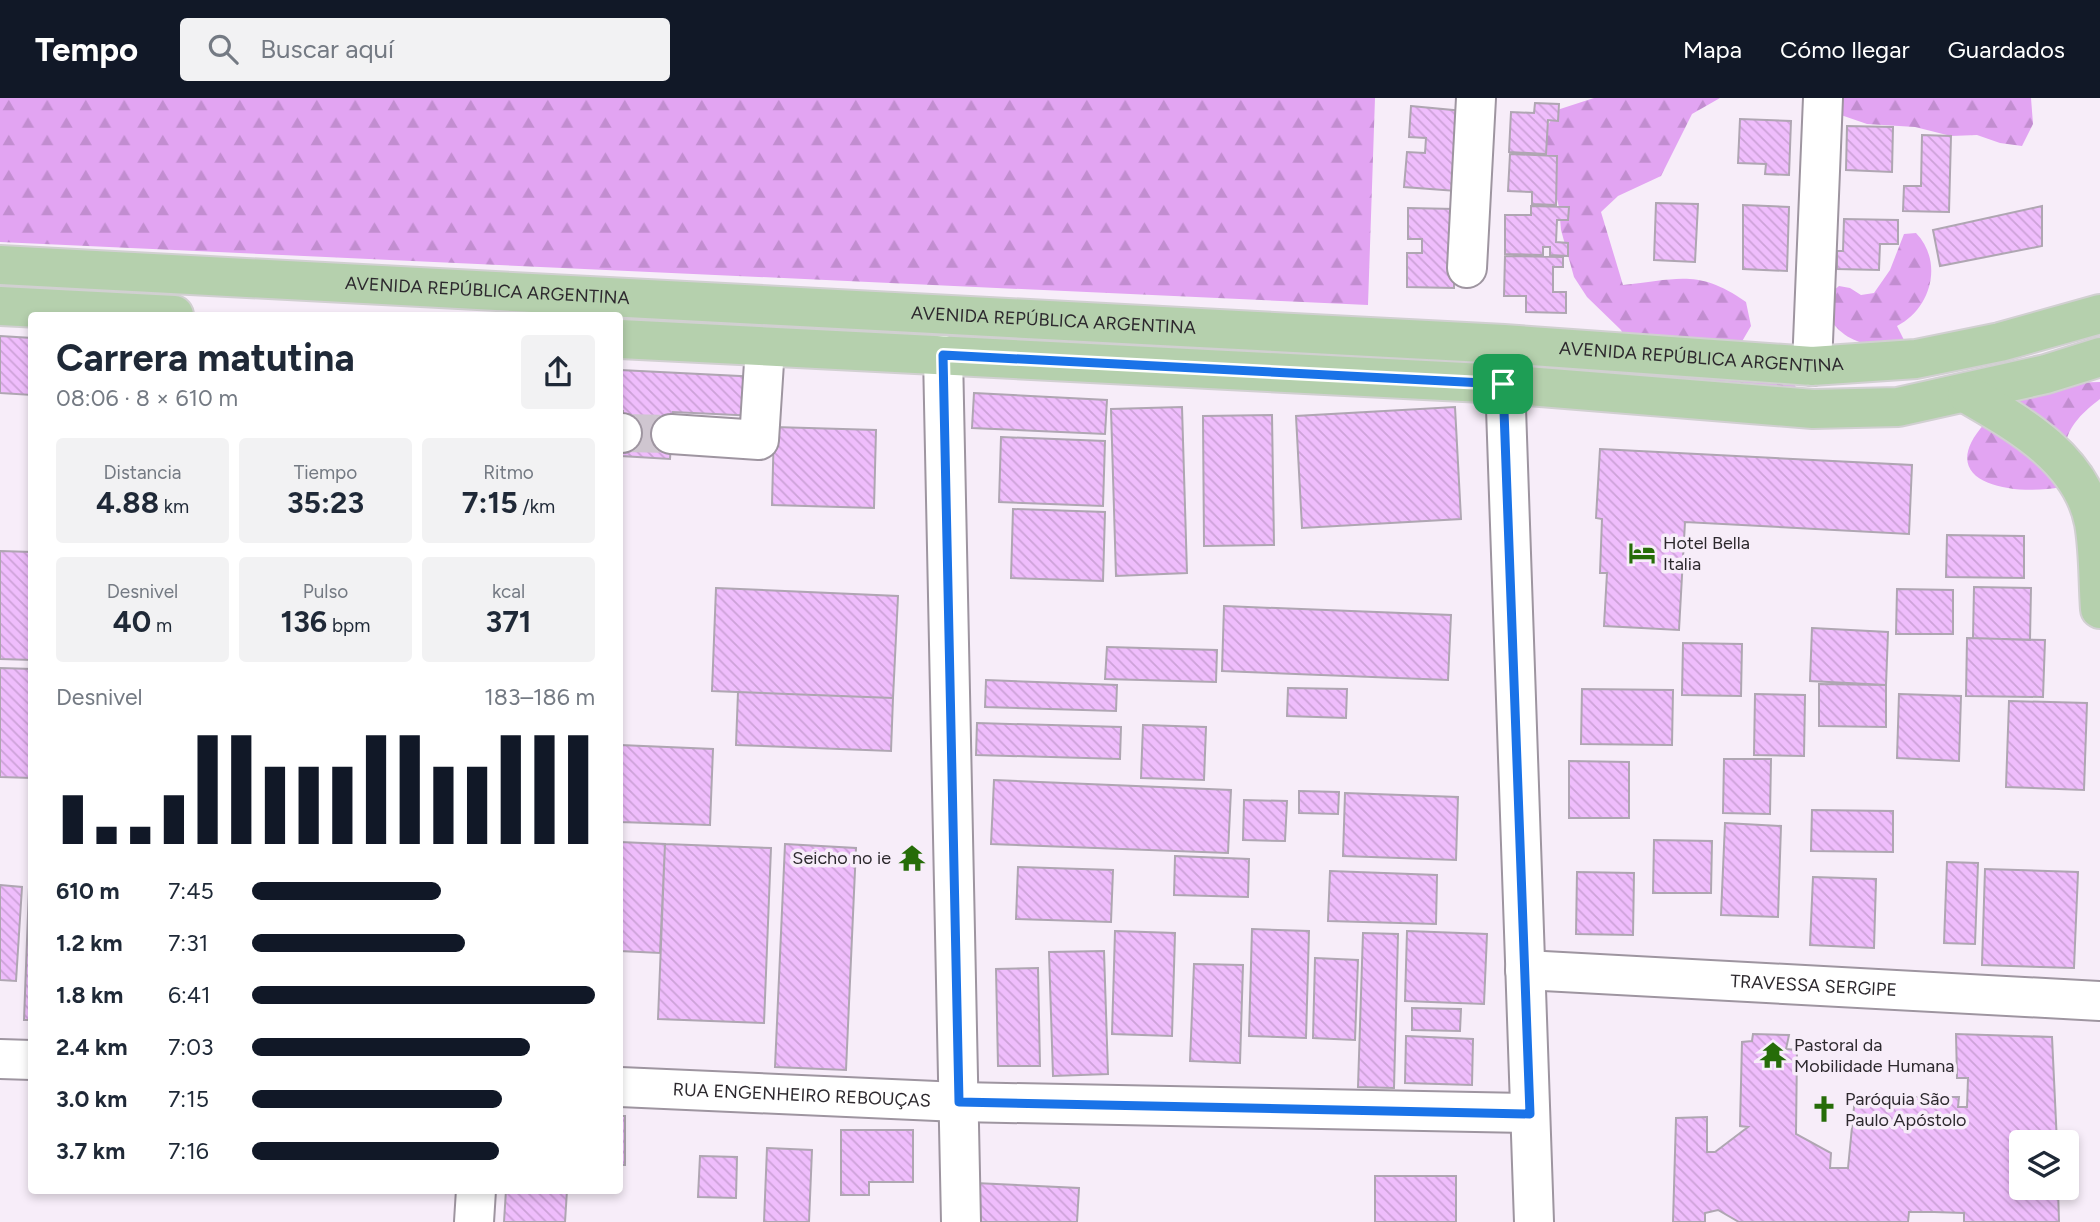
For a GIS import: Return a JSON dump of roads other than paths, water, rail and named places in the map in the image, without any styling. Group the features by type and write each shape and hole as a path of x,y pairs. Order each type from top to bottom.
{"main road":[{"name":"AVENIDA REPÚBLICA ARGENTINA","path":"0,265 521,304 1504,344 1812,366 1916,359 2000,342 2100,314"},
{"path":"0,306 116,312"},
{"path":"623,339 1503,384 1813,409 1898,407 1967,394 2100,357"},
{"path":"2046,374 2100,374"},
{"path":"1967,394 2024,427 2056,455 2082,489 2094,523 2100,609"}],"street":[{"path":"1467,268 1476,98"},
{"path":"1812,366 1824,98"},
{"path":"1504,344 1503,384 1534,1222"},
{"path":"671,434 759,440 765,347"},
{"path":"943,355 961,1222"},
{"name":"TRAVESSA SERGIPE","path":"1525,970 2100,1001"},
{"path":"0,1059 28,1060"},
{"name":"RUA ENGENHEIRO REBOUÇAS","path":"623,1087 959,1102 1530,1114"},
{"path":"474,1222 477,1194"}],"tunnel":[{"path":"623,433 671,434"}],"place":[{"name":"Hotel Bella Italia","path":"1642,553"},
{"name":"Seicho no ie","path":"912,858"},
{"name":"Pastoral da Mobilidade Humana","path":"1773,1055"},
{"name":"Paróquia São Paulo Apóstolo","path":"1824,1109"}]}
